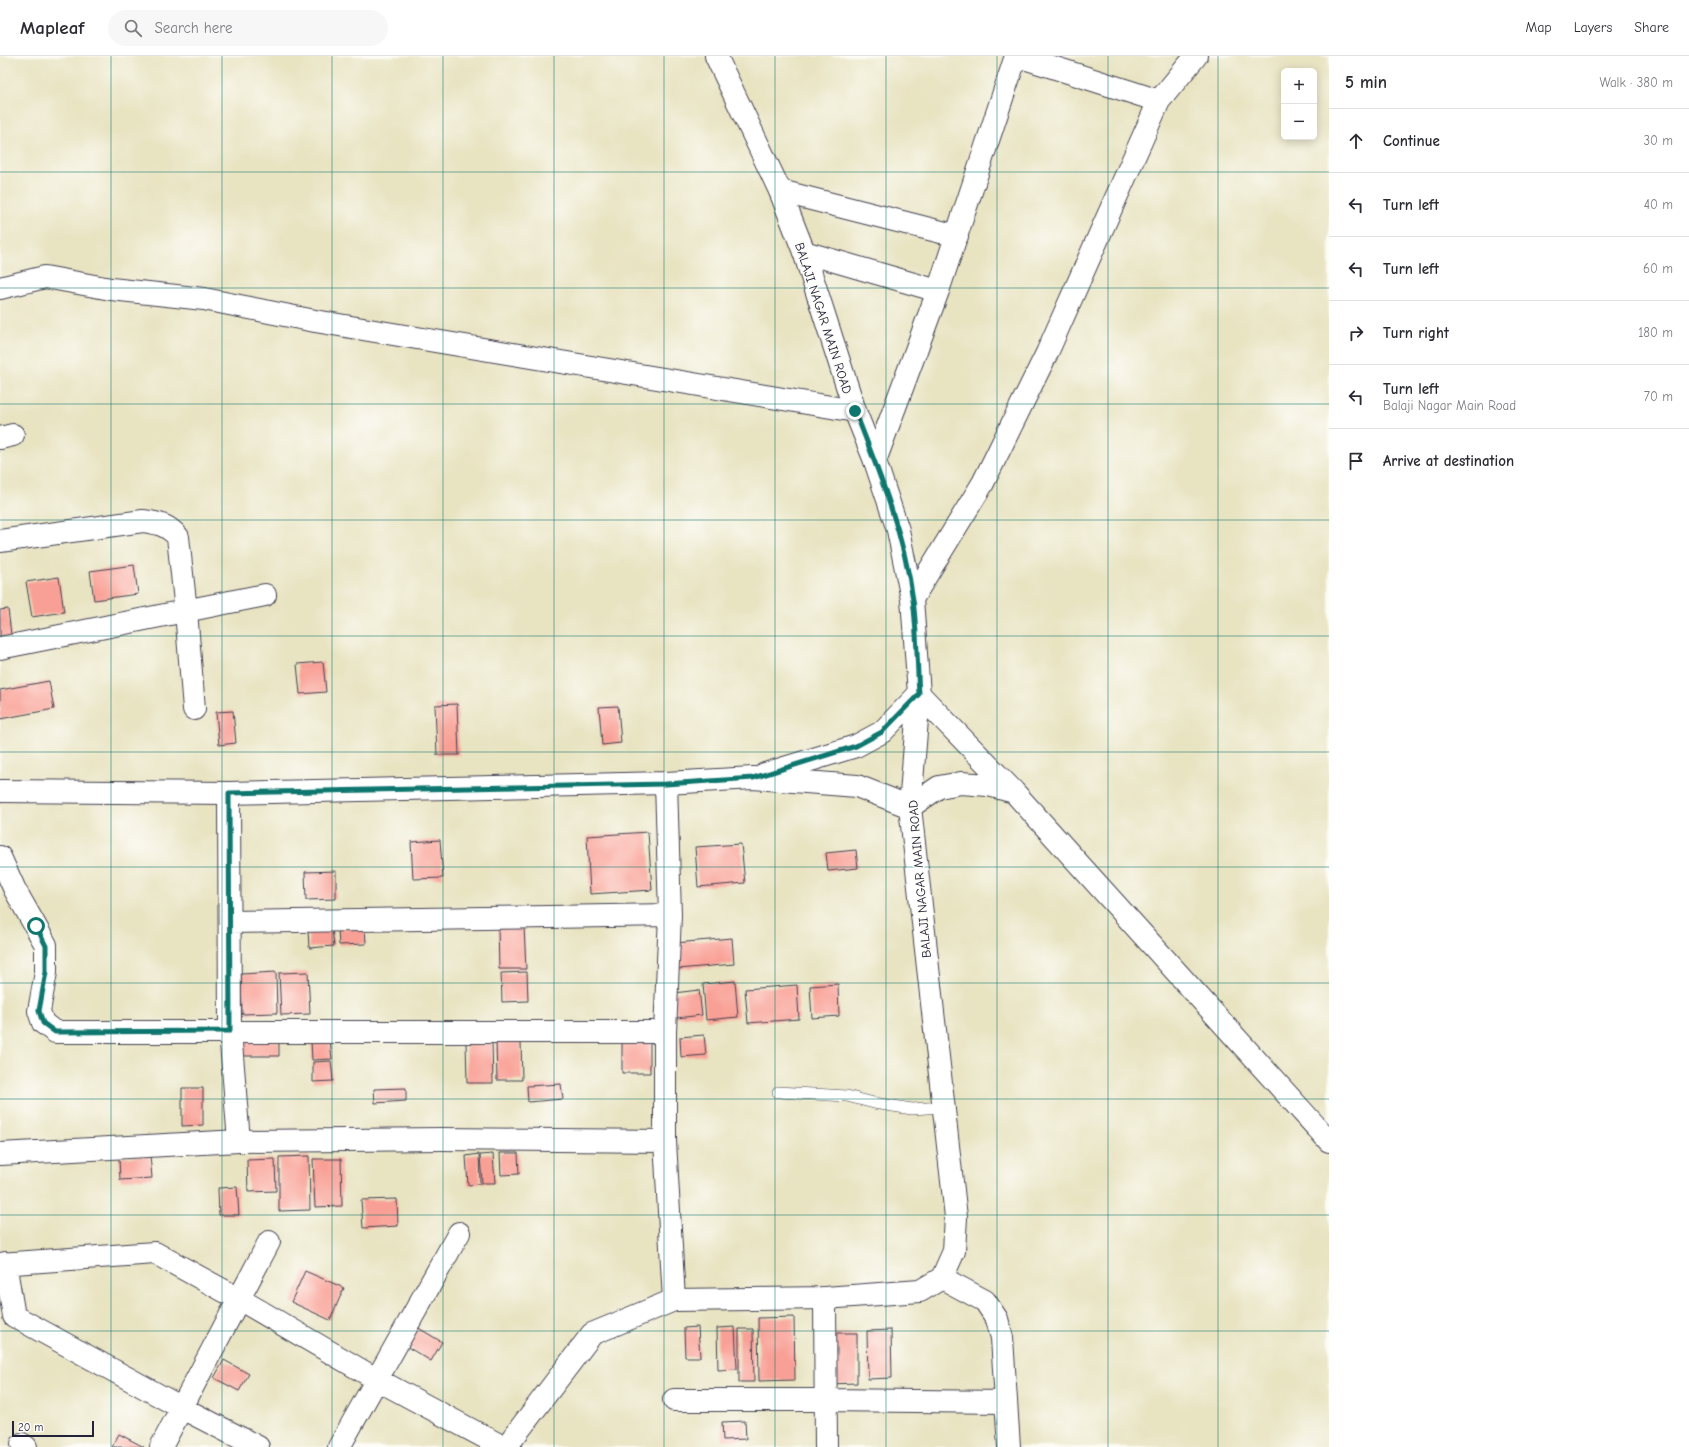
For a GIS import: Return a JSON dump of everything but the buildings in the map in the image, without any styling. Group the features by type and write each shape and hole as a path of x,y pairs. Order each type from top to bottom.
{"street":[{"name":"BALAJI NAGAR MAIN ROAD","path":"716,56 780,191 804,252 855,411 875,461 898,530 912,599 919,694 910,807 942,1107 956,1217 954,1251 942,1278"},
{"path":"875,461 938,291 1017,56 1159,101"},
{"path":"912,599 987,476 1047,354 1159,101 1196,56"},
{"path":"780,191 957,236"},
{"path":"804,252 938,291"},
{"path":"0,288 45,277 111,289 204,299 315,321 855,411"},
{"path":"0,541 142,521 158,523 170,528 178,537 194,709"},
{"path":"0,648 265,595"},
{"path":"753,778 856,746 882,732 919,694 1014,792 1329,1141"},
{"path":"0,791 229,793 666,784 753,778 857,786 910,807 939,787 961,783 988,785 1014,792"},
{"path":"666,784 670,915 666,1032 666,1141 674,1300"},
{"path":"229,793 230,1031 239,1141"},
{"path":"0,857 15,890 46,946 46,972 39,1011 43,1023 55,1032 666,1032"},
{"path":"230,922 670,915"},
{"path":"0,1154 239,1141 442,1139 666,1141"},
{"path":"339,1447 459,1233"},
{"path":"161,1447 268,1242"},
{"path":"258,1447 182,1408 14,1316 3,1264 155,1253 239,1299 376,1379 504,1447 592,1334 674,1300 825,1298 920,1291 942,1278 985,1301 997,1319 1002,1338 1009,1447"},
{"path":"825,1298 826,1447"},
{"path":"674,1400 1006,1402"}],"lane":[{"path":"778,1092 847,1096 874,1103 912,1109 942,1107"}],"route":[{"path":"36,926 46,946 46,972 39,1011 43,1023 55,1032 230,1031 229,793 666,784 753,778 856,746 882,732 919,694 912,599 898,530 875,461 855,411"}]}
